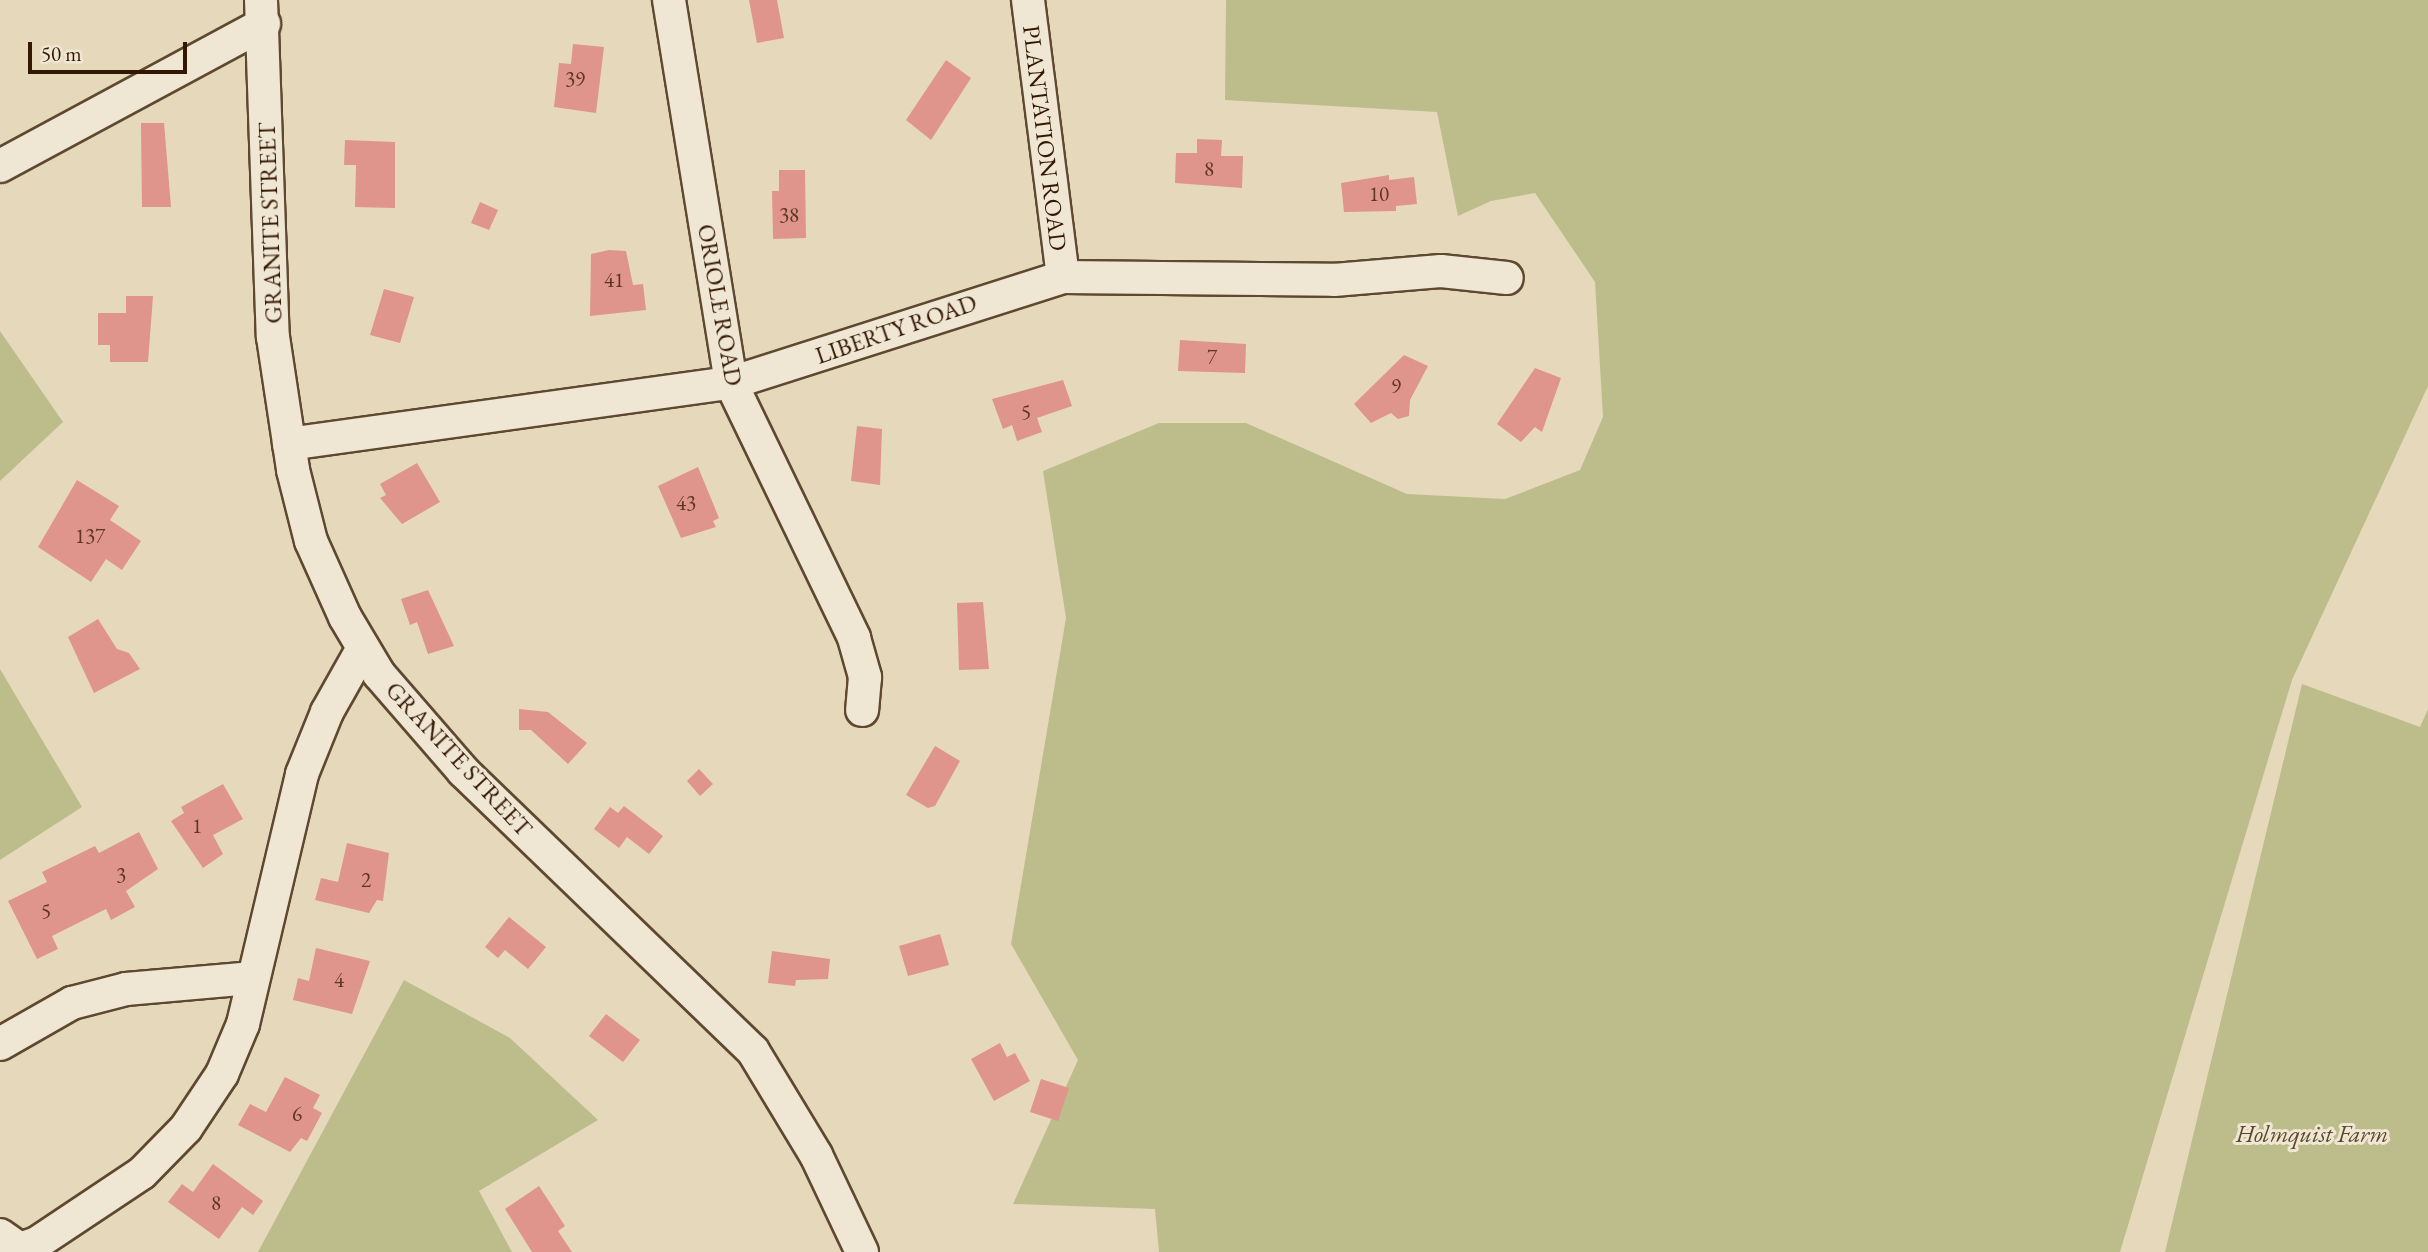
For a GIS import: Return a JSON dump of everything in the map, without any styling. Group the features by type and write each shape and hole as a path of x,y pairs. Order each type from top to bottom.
{"street":[{"name":"ORIOLE ROAD","path":"669,0 731,383 854,638 865,677 862,710"},
{"name":"PLANTATION ROAD","path":"1028,0 1063,277"},
{"path":"0,166 263,12"},
{"name":"GRANITE STREET","path":"263,12 274,337 289,444 311,541 363,648 463,771 753,1051 816,1156 862,1252"},
{"name":"LIBERTY ROAD","path":"289,444 731,383 1063,277 1334,280 1441,271 1507,278"},
{"path":"14,1245 142,1173 186,1128 222,1074 243,1024 251,978 302,774 327,712 363,648"},
{"path":"0,1044 72,1003 126,989 251,978"}],"green space":[{"path":"1226,0 2428,0 2428,386 2292,680 2120,1252 1159,1252 1155,1209 1013,1204 1078,1060 1011,944 1066,618 1043,471 1159,423 1246,423 1407,494 1505,499 1580,470 1603,417 1595,282 1535,193 1491,201 1458,216 1437,112 1225,100"},
{"path":"0,331 63,422 0,481"},
{"path":"0,669 82,807 0,860"},
{"name":"Holmquist Farm","path":"2302,684 2420,727 2428,709 2428,1252 2165,1252"},
{"path":"404,980 510,1038 598,1120 479,1191 512,1252 258,1252"}],"building":[{"path":"749,0 777,0 784,38 757,43"},
{"path":"573,44 604,47 596,113 554,107 559,63 571,64"},
{"path":"946,60 971,78 931,140 906,120"},
{"path":"141,123 164,123 171,207 142,207"},
{"path":"1197,139 1222,140 1221,156 1243,156 1242,188 1175,183 1176,153 1197,153"},
{"path":"345,140 395,142 395,208 355,207 356,165 344,165"},
{"path":"779,170 805,170 806,238 773,239 772,191 779,191"},
{"path":"1389,175 1389,180 1414,177 1417,204 1396,206 1396,211 1344,212 1341,183"},
{"path":"480,202 498,210 489,230 471,223"},
{"path":"609,250 626,251 633,285 643,284 646,310 590,316 591,254"},
{"path":"384,289 414,297 400,343 370,335"},
{"path":"126,296 153,296 148,362 110,362 110,345 98,345 98,313 126,313"},
{"path":"1180,340 1246,344 1245,373 1178,371"},
{"path":"1404,355 1428,366 1410,400 1409,416 1398,419 1391,413 1371,423 1354,404"},
{"path":"1535,368 1561,378 1542,432 1535,427 1521,442 1497,424"},
{"path":"1063,380 1072,406 1037,418 1042,432 1017,441 1012,425 1003,429 992,399"},
{"path":"857,426 882,429 880,485 851,481"},
{"path":"417,463 440,502 402,524 380,498 386,495 380,484"},
{"path":"698,467 719,518 713,521 716,527 681,538 658,486"},
{"path":"77,480 119,506 110,520 141,541 122,570 106,559 91,582 38,547"},
{"path":"428,590 454,646 428,654 417,622 410,625 401,599"},
{"path":"983,602 989,669 959,670 957,603"},
{"path":"98,619 117,649 129,653 140,669 94,693 68,637"},
{"path":"519,709 548,712 587,743 568,764 531,730 519,730"},
{"path":"935,746 960,761 935,806 928,808 906,795"},
{"path":"699,769 713,784 700,796 687,781"},
{"path":"223,784 243,819 213,835 223,854 203,868 171,821 184,813 181,807"},
{"path":"624,806 663,836 649,854 627,837 619,848 594,829 610,807 618,813"},
{"path":"139,832 158,869 126,891 135,907 111,920 106,909 52,936 58,949 37,959 8,901 47,882 42,872 95,846 99,853"},
{"path":"347,843 389,853 383,901 377,900 369,913 315,900 321,878 338,882"},
{"path":"509,917 546,947 528,969 505,950 498,958 485,947"},
{"path":"940,934 949,965 908,976 899,946"},
{"path":"316,948 370,961 352,1014 293,1000 298,978 309,981"},
{"path":"772,951 830,959 828,979 796,980 795,986 768,983"},
{"path":"606,1014 640,1040 623,1062 589,1036"},
{"path":"1000,1043 1007,1057 1015,1053 1030,1081 994,1101 971,1059"},
{"path":"285,1077 320,1095 313,1108 322,1113 307,1141 301,1138 290,1152 238,1125 250,1104 266,1112"},
{"path":"1041,1079 1069,1088 1058,1121 1030,1112"},
{"path":"213,1164 263,1201 253,1215 242,1207 219,1239 168,1202 182,1184 193,1192"},
{"path":"539,1186 565,1226 558,1231 572,1252 532,1252 505,1209"}]}
